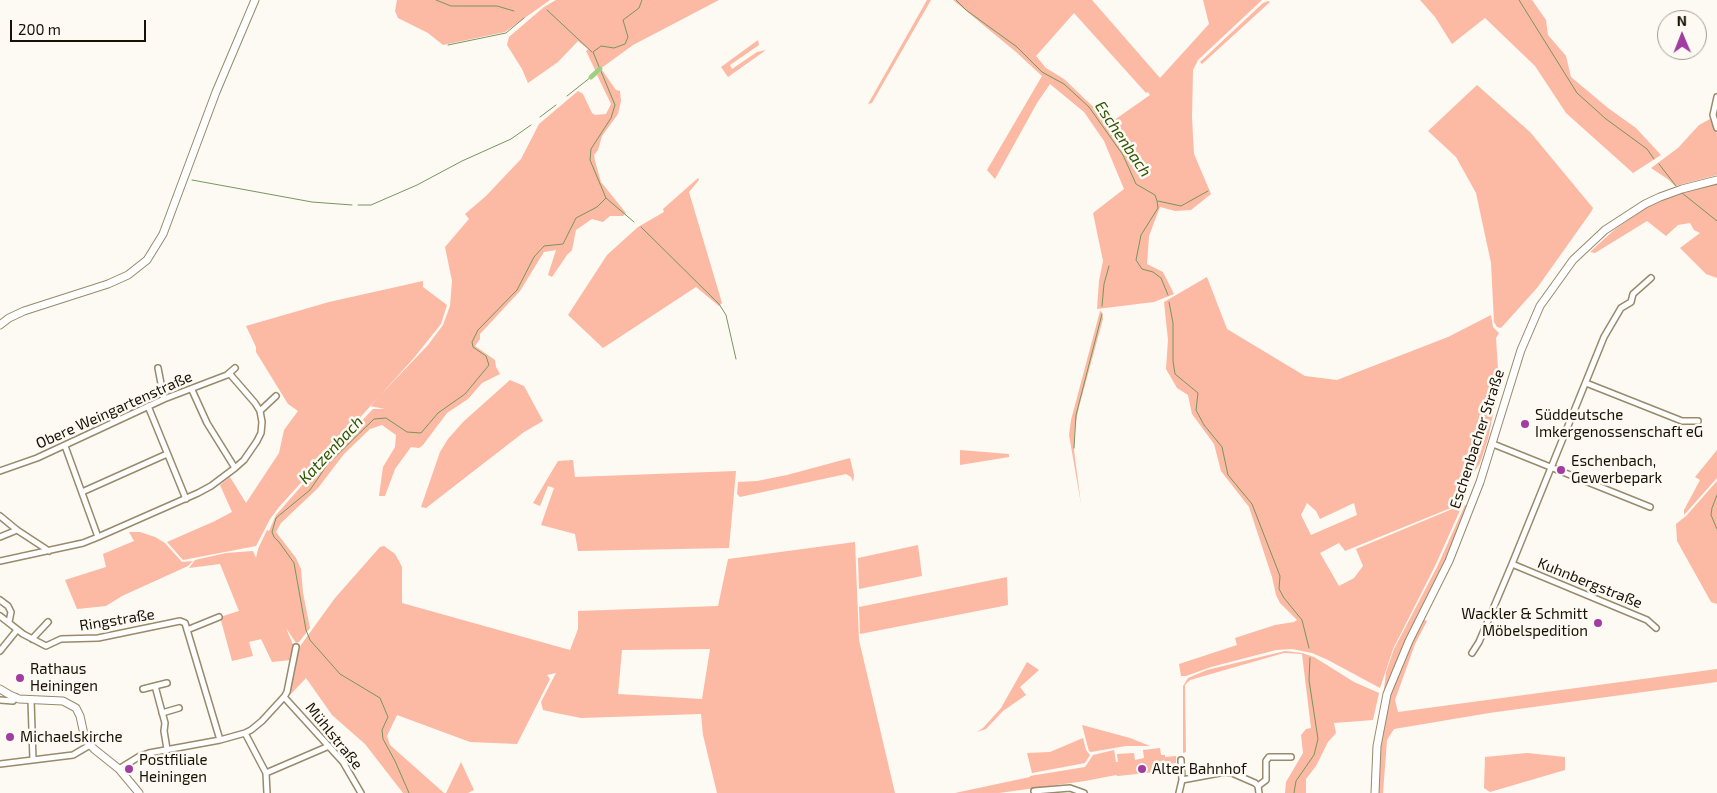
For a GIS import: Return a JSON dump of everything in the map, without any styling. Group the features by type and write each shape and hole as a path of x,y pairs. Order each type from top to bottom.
{"street":[{"path":"0,325 9,318 24,311 108,284 128,275 147,260 163,234 216,92 254,0"},
{"path":"1717,97 1713,115 1717,128"},
{"name":"Eschenbacher Straße","path":"1375,793 1378,746 1388,694 1409,640 1449,561 1480,482 1529,328 1549,291 1573,260 1605,230 1645,204 1682,189 1717,180"},
{"path":"1472,653 1479,642 1512,564 1604,337 1621,308 1631,302 1633,294 1651,278"},
{"path":"158,368 164,399"},
{"name":"Obere Weingartenstraße","path":"0,471 65,446 148,406 192,390 229,373 235,368"},
{"path":"0,561 83,543 186,499 212,486 235,468 252,451 261,433 262,422 260,411 229,373"},
{"path":"1586,383 1682,421 1698,421"},
{"path":"192,390 207,423 235,468"},
{"path":"260,411 276,396"},
{"path":"148,406 186,499"},
{"path":"1492,444 1650,507"},
{"path":"65,446 98,537"},
{"path":"82,492 167,454"},
{"path":"0,516 17,530 49,551"},
{"path":"0,537 17,530"},
{"name":"Kuhnbergstraße","path":"1512,564 1647,620 1656,628"},
{"path":"0,600 8,606 11,612 9,622"},
{"path":"0,616 32,639 48,622"},
{"path":"219,617 187,630 220,740"},
{"name":"Ringstraße","path":"32,639 46,646 62,640 98,638 180,621 184,623 187,630"},
{"path":"0,651 17,630"},
{"path":"119,768 140,756 245,733 262,721 284,697 296,647"},
{"path":"143,689 167,683"},
{"path":"155,686 165,724 164,731 167,749"},
{"path":"0,689 16,697 31,700 63,701 76,708 80,716 83,734 90,745 119,768 138,793"},
{"path":"0,700 12,701 16,697"},
{"name":"Mühlstraße","path":"284,697 343,762 361,793"},
{"path":"31,700 33,760"},
{"path":"162,713 180,708"},
{"path":"245,733 266,773 267,793"},
{"path":"0,764 72,755 90,745"},
{"path":"266,773 329,746"},
{"path":"1258,786 1266,780 1266,760 1269,756 1291,756"},
{"path":"1180,791 1182,780 1181,760"},
{"path":"1182,780 1226,772 1232,773 1255,783 1258,786 1259,793"},
{"path":"1034,791 1070,788 1084,793"}],"shaded area":[{"path":"397,0 550,0 505,32 443,45 428,33 398,18 395,11"},
{"path":"556,0 719,0 633,45 596,72 586,51 588,49 578,41 558,62 528,83 522,69 507,45 509,37 544,7"},
{"path":"927,0 931,0 872,103 868,104"},
{"path":"953,0 1092,0 1160,78 1209,24 1203,0 1262,0 1198,60 1193,70 1192,117 1194,154 1211,194 1191,210 1175,211 1160,207 1149,236 1147,264 1163,272 1174,294 1154,302 1097,309 1103,261 1093,213 1124,189 1104,141 1084,112 1050,84 1037,103 995,179 987,170 1042,76","holes":["1074,13 1146,93 1148,92 1150,95 1110,123 1064,79 1046,68 1036,56"]},
{"path":"1420,0 1532,0 1546,20 1548,35 1566,56 1571,77 1608,108 1636,128 1661,155 1633,173 1566,113 1535,66 1485,18 1452,44 1435,17"},
{"path":"1270,2 1202,64 1200,62 1263,3"},
{"path":"758,40 759,45 730,65 732,69 757,52 766,50 728,77 721,67"},
{"path":"602,70 616,90 620,91 621,101 618,114 602,136 598,150 594,155 595,161 601,182 626,213 623,216 610,216 603,222 592,219 576,230 572,250 552,277 548,275 556,250 544,252 520,291 480,334 480,339 475,346 495,360 500,374 482,383 468,399 447,413 423,445 419,448 411,447 395,469 385,496 379,496 383,467 395,447 396,435 382,425 370,429 344,454 318,488 281,523 276,532 296,558 301,569 303,593 310,628 299,642 296,643 286,628 294,647 291,660 272,662 261,639 249,642 253,656 232,661 220,617 239,611 220,564 189,568 195,560 226,553 253,551 256,558 258,549 276,515 326,458 373,409 385,409 370,406 428,345 443,325 450,306 452,281 445,247 469,219 465,214 486,196 521,159 539,124 578,91 583,94 592,113 595,115 606,114 611,104 597,75"},
{"path":"1477,85 1530,132 1593,208 1537,288 1501,328 1497,327 1494,322 1491,263 1476,193 1456,157 1428,131"},
{"path":"1710,119 1717,134 1717,175 1675,186 1651,168 1678,148 1699,125"},
{"path":"698,178 699,180 689,192 722,303 719,306 696,287 603,348 568,315 607,255 638,227 664,212 663,209"},
{"path":"1717,184 1717,278 1706,274 1680,248 1700,233 1694,230 1690,223 1678,225 1666,236 1647,221 1595,253 1590,252 1614,230 1647,207 1673,194"},
{"path":"1207,277 1227,329 1305,376 1337,380 1448,337 1491,315 1493,327 1499,333 1496,338 1497,395 1488,439 1480,463 1472,475 1463,503 1345,551 1339,543 1320,553 1339,586 1354,578 1363,566 1356,549 1457,507 1461,508 1435,566 1393,649 1380,688 1328,660 1312,653 1292,649 1276,650 1181,676 1179,664 1237,645 1235,638 1297,620 1280,603 1276,595 1249,507 1221,471 1214,444 1192,414 1188,395 1177,388 1166,369 1168,340 1164,302","holes":["1307,503 1316,511 1320,519 1354,503 1357,515 1311,535 1301,515"]},
{"path":"423,281 423,287 447,305 441,324 413,359 279,507 270,519 256,546 183,560 167,542 232,512 220,485 230,477 246,503 279,453 284,430 298,411 288,404 256,352 256,347 246,326 329,302"},
{"path":"1100,311 1102,312 1103,319 1075,426 1074,450 1081,504 1069,435 1071,420"},
{"path":"510,380 524,386 543,421 524,432 426,508 421,507 440,452 448,439 463,422"},
{"path":"960,450 1009,454 1009,457 960,465"},
{"path":"1717,450 1717,478 1684,515 1684,510 1700,480 1695,477"},
{"path":"850,458 854,475 853,482 851,477 846,474 740,497 737,494 738,482 757,481 787,475"},
{"path":"573,460 575,477 736,471 729,548 578,551 575,534 541,525 554,488 548,486 540,506 533,503 558,461"},
{"path":"1717,481 1717,604 1711,602 1677,541 1676,524 1686,516"},
{"path":"1465,505 1468,505 1451,550 1406,641 1385,690 1386,672 1394,649 1437,567"},
{"path":"129,532 140,532 155,537 165,543 182,562 193,561 188,566 122,596 106,606 77,609 65,580 106,567 103,554 134,541"},
{"path":"855,542 859,640 895,793 717,793 703,735 701,714 581,718 543,710 541,702 556,673 547,675 550,679 517,744 470,742 397,715 387,736 390,745 444,793 403,793 365,744 332,715 306,678 291,694 287,692 298,649 335,598 380,547 384,546 395,554 402,567 402,603 570,650 578,629 578,611 718,606 728,559","holes":["710,649 702,699 618,694 622,650"]},
{"path":"918,545 922,576 859,589 858,558"},
{"path":"1007,577 1008,605 860,634 859,607"},
{"path":"1423,619 1427,621 1415,644 1395,700 1398,712 1717,669 1717,682 1489,713 1394,729 1387,740 1383,793 1377,793 1381,735 1384,731 1382,728 1386,710 1396,680"},
{"path":"1285,651 1302,653 1314,657 1354,682 1379,693 1373,720 1334,723 1336,733 1328,742 1316,766 1306,779 1306,793 1285,793 1286,782 1303,753 1301,735 1306,729 1311,728 1302,654 1284,653 1190,680 1185,685 1186,752 1183,753 1183,686 1188,678 1207,670"},
{"path":"1027,662 1039,670 1020,687 1026,695 1003,711 986,729 977,732 1001,708"},
{"path":"1082,725 1130,738 1150,746 1126,746 1091,752 1089,751"},
{"path":"1083,738 1086,750 1090,755 1085,763 1032,773 1027,753 1050,752"},
{"path":"1160,748 1161,755 1165,755 1165,757 1176,756 1176,763 1165,765 1165,771 1116,775 999,793 955,793 1030,776 1085,767 1093,755 1114,750 1116,762 1118,762 1117,754 1134,753 1135,760 1144,758 1143,750"},
{"path":"1527,753 1565,757 1565,770 1490,792 1484,788 1485,757"},
{"path":"461,762 474,790 468,793 446,793"}],"waterway":[{"path":"436,0 451,6 497,6 514,11"},
{"name":"Katzenbach","path":"409,793 383,739 382,730 388,717 380,698 340,674 310,640 306,630 294,563 272,532 276,518 310,490 327,465 374,419 386,418 407,432 421,433 438,413 465,394 489,365 486,356 473,347 472,342 478,330 517,290 534,257 544,246 563,244 576,218 597,207 606,198 590,160 591,149 611,118 615,105 593,52 601,46 614,48 625,44 628,37 623,20 639,8 642,0"},
{"name":"Eschenbach","path":"956,0 966,10 1017,47 1042,72 1064,84 1089,107 1123,155 1136,184 1155,195 1158,208 1141,235 1136,260 1142,269 1153,272 1161,278 1168,295"},
{"path":"1519,0 1577,93 1606,119 1647,149 1654,159"},
{"path":"547,10 592,52"},
{"path":"448,45 506,33 524,18"},
{"path":"591,77 600,69"},
{"path":"567,96 591,77"},
{"path":"540,117 556,105"},
{"path":"358,205 371,205 417,185 462,161 511,139 531,125"},
{"path":"1659,164 1676,186"},
{"path":"192,180 312,202 352,205"},
{"path":"1158,201 1181,206 1208,191"},
{"path":"1682,193 1717,221"},
{"path":"606,198 634,222"},
{"path":"641,227 719,304 726,315 736,359"},
{"path":"1102,306 1104,284 1109,266"},
{"name":"Eschenbach","path":"1169,302 1173,323 1175,374 1198,393 1196,410 1204,425 1222,447 1228,475 1252,504 1280,576 1279,589 1302,620 1309,648"},
{"path":"1074,448 1076,415 1102,314"},
{"path":"1717,495 1711,515 1717,529"},
{"name":"Eschenbach","path":"1294,793 1296,781 1314,755 1318,739 1309,680 1310,658"}],"place":[{"name":"Süddeutsche Imkergenossenschaft eG","path":"1525,424"},
{"name":"Eschenbach, Gewerbepark","path":"1561,470"},
{"name":"Wackler & Schmitt Möbelspedition","path":"1598,623"},
{"name":"Rathaus Heiningen","path":"20,678"},
{"name":"Michaelskirche","path":"10,737"},
{"name":"Postfiliale Heiningen","path":"129,769"},
{"name":"Alter Bahnhof","path":"1142,769"}]}
